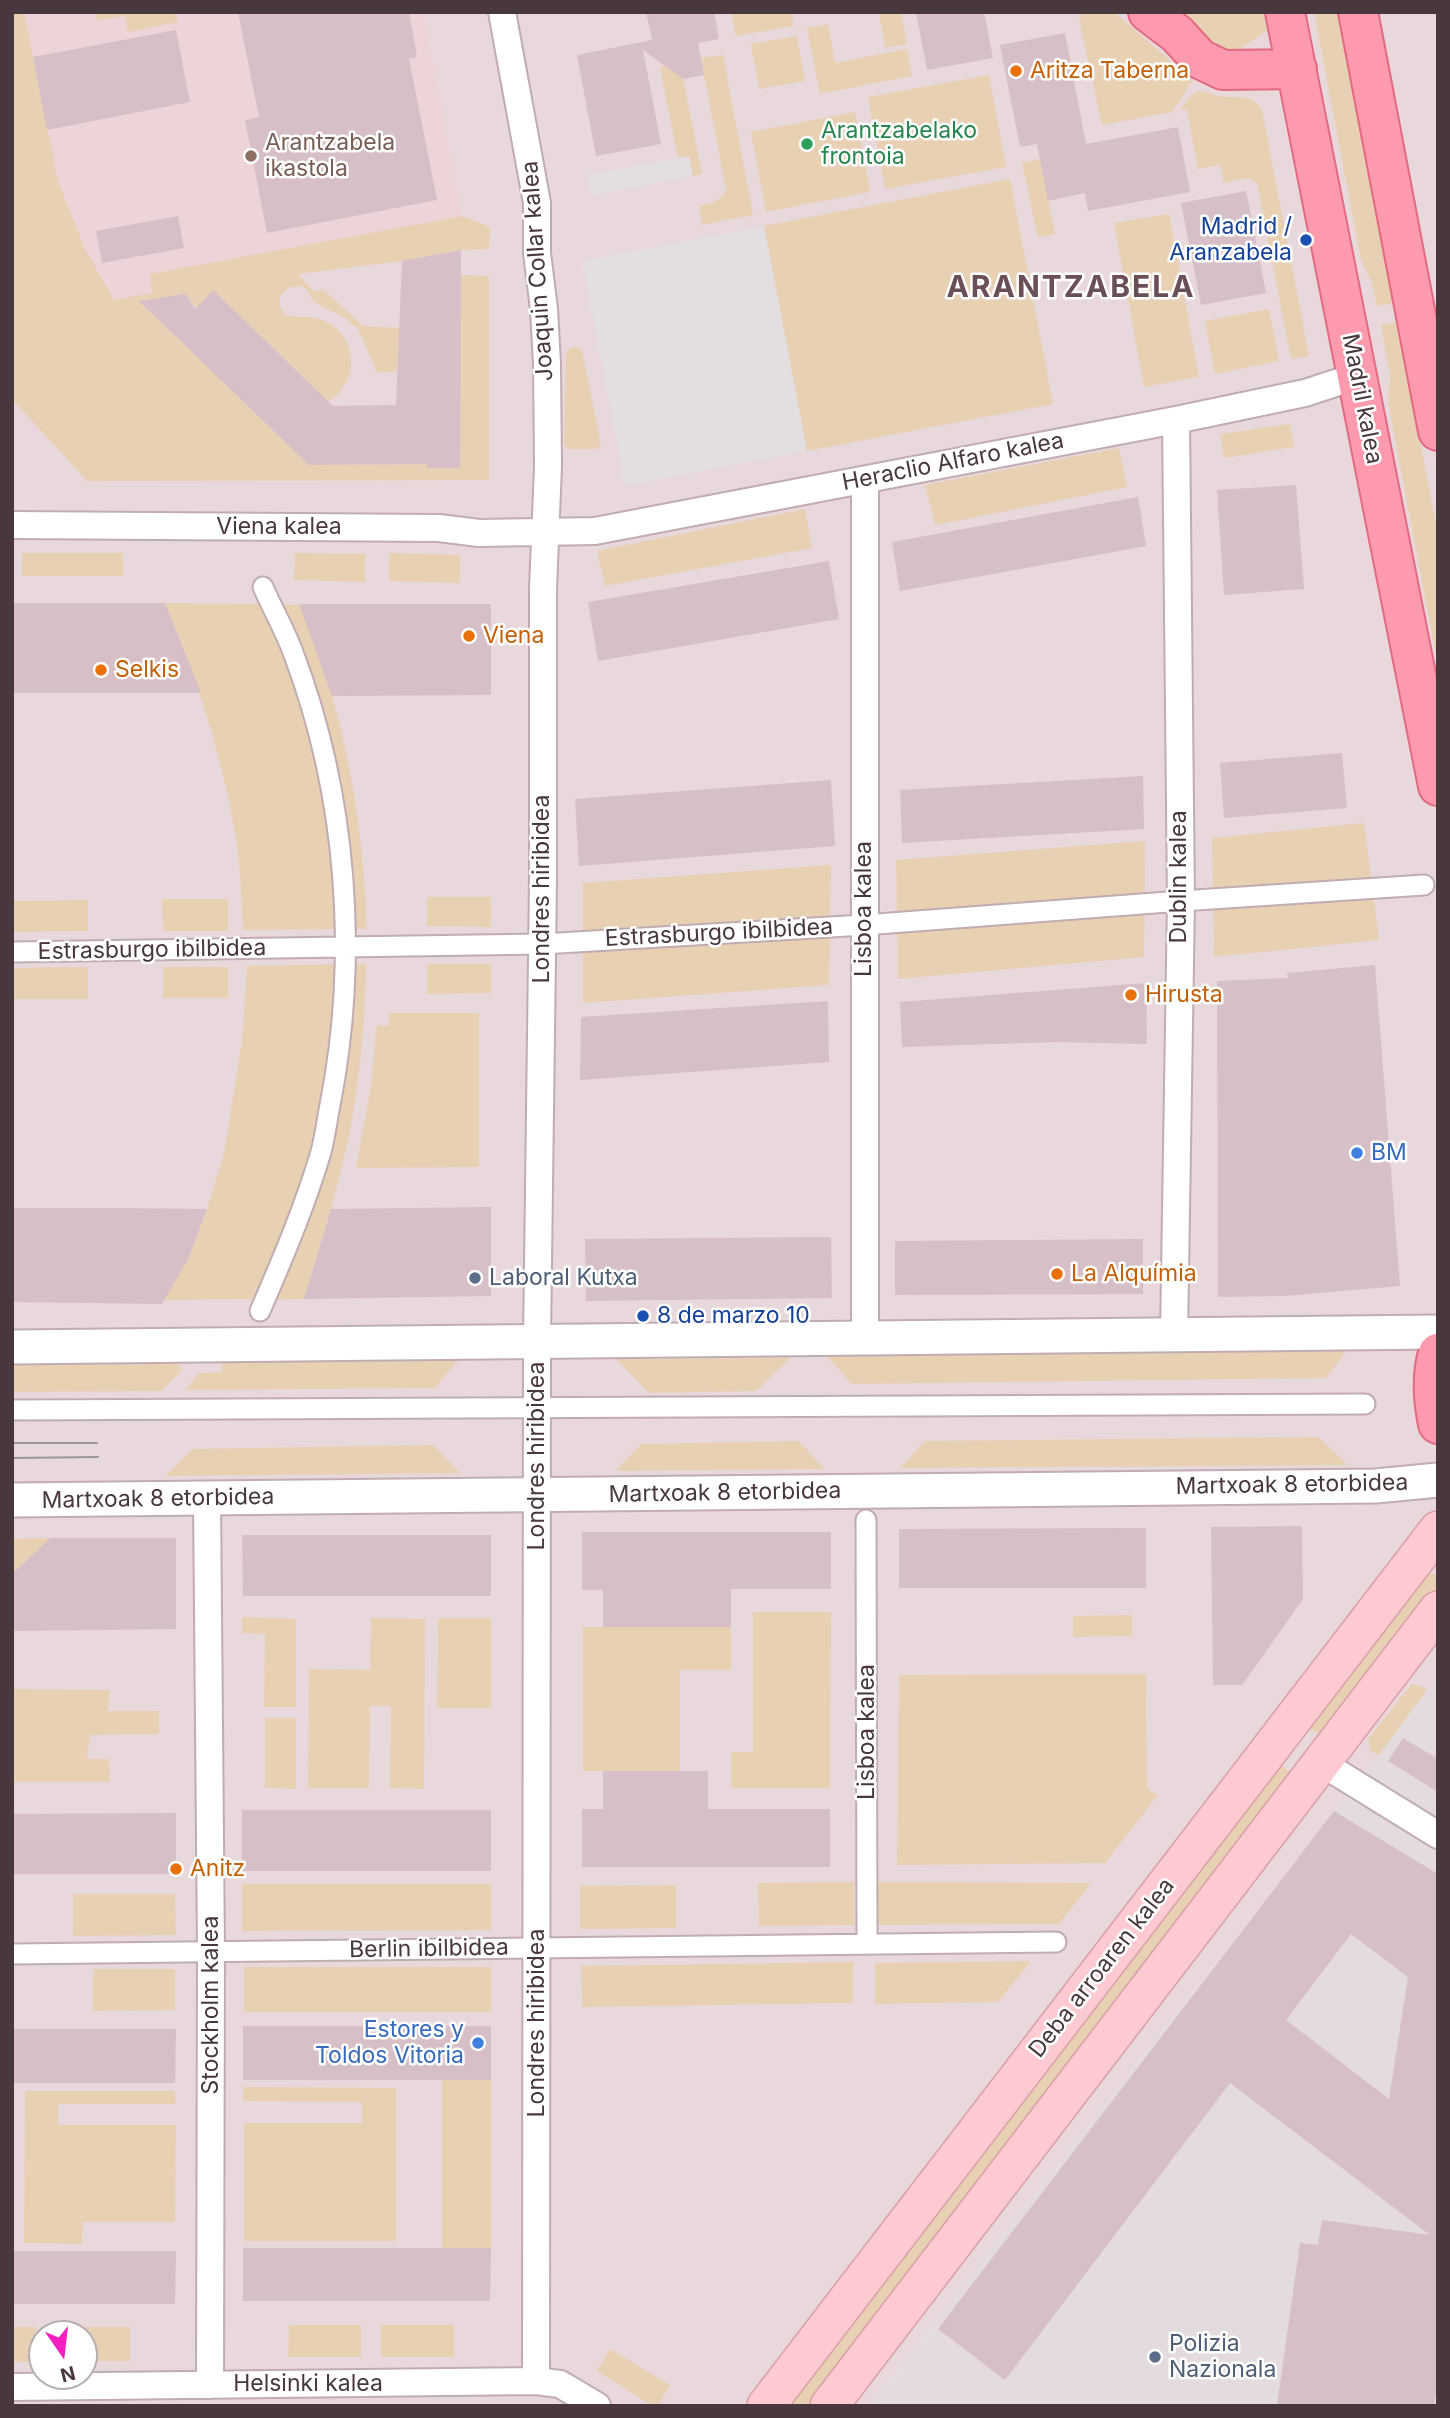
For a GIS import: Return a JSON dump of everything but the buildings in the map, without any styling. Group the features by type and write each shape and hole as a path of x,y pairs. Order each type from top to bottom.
{"main road":[{"path":"1148,12 1177,34 1200,59 1223,70 1297,69"},
{"name":"Madril kalea","path":"1286,12 1438,786"},
{"path":"1358,12 1438,432"},
{"path":"1438,1353 1434,1366 1433,1402 1438,1424"},
{"name":"Deba arroaren kalea","path":"766,2406 1438,1530"},
{"name":"Deba arroaren kalea","path":"828,2406 1438,1610"}],"street":[{"name":"Joaquin Collar kalea","path":"502,12 537,203 537,253 547,364 548,498 545,532"},
{"name":"Heraclio Alfaro kalea","path":"545,532 595,531 865,480 1305,393 1357,376"},
{"name":"Dublin kalea","path":"1174,1335 1181,901 1176,420"},
{"name":"Lisboa kalea","path":"865,480 865,1339"},
{"name":"Viena kalea","path":"12,525 439,528 478,533 545,532"},
{"name":"Londres hiribidea","path":"536,2381 537,1342 545,532"},
{"path":"260,1311 292,1237 321,1150 336,1077 344,1011 346,949 342,873 332,794 315,723 294,654 263,587"},
{"name":"Estrasburgo ibilbidea","path":"12,952 542,944 864,925 1424,885"},
{"path":"12,1347 1438,1332"},
{"path":"12,1410 1365,1404"},
{"name":"Martxoak 8 etorbidea","path":"12,1500 1376,1486 1438,1480"},
{"name":"Stockholm kalea","path":"207,1498 211,1952 210,2385"},
{"name":"Lisboa kalea","path":"866,1520 867,1944"},
{"path":"1320,1762 1438,1835"},
{"name":"Berlin ibilbidea","path":"12,1954 1055,1942"},
{"name":"Helsinki kalea","path":"12,2387 536,2381 560,2384 597,2406"}],"shaded area":[{"path":"12,12 1438,12 1438,1676 869,2406 12,2406"},
{"path":"12,12 24,12 58,181 85,249 114,300 152,293 150,274 462,216 490,227 489,249 461,250 402,261 298,274 314,292 323,289 363,326 400,328 397,371 377,373 358,328 314,302 308,291 300,285 288,288 280,296 279,305 284,314 312,317 328,323 338,330 349,349 350,371 346,382 337,395 321,406 315,400 320,393 213,290 196,308 186,294 140,302 309,465 427,464 428,468 459,468 461,275 489,276 489,480 87,481 12,399"},
{"name":"Arantzabela ikastola","path":"24,12 424,12 462,216 150,274 152,293 114,300 85,249 58,181"},
{"path":"95,12 176,12 178,22 128,32 125,16 97,21"},
{"path":"731,12 791,12 794,26 736,36"},
{"path":"879,12 901,12 907,44 885,48"},
{"path":"1084,12 1114,12 1193,80 1172,112 1102,125 1079,19"},
{"path":"1163,12 1267,12 1270,28 1237,51 1238,59 1224,59"},
{"path":"1314,12 1339,12 1395,303 1377,306 1371,281 1361,260"},
{"path":"828,24 835,63 907,49 912,76 820,94 807,28"},
{"path":"797,36 805,81 759,89 751,44"},
{"path":"723,55 753,215 702,225 699,206 718,200 726,190 701,58"},
{"path":"665,65 683,79 702,174 693,176 689,156 678,158 660,68"},
{"path":"989,75 1006,167 885,189 868,97"},
{"path":"1199,91 1249,99 1262,110 1309,356 1291,359 1257,183 1249,178 1224,183 1220,165 1198,169 1187,110 1180,110 1189,97"},
{"path":"855,112 870,192 766,212 751,132"},
{"path":"689,156 693,176 591,196 587,175"},
{"path":"1040,159 1055,234 1038,238 1022,163"},
{"path":"1010,179 1053,404 807,451 764,226"},
{"path":"1169,214 1199,377 1144,387 1114,223"},
{"path":"764,226 807,451 625,486 582,261"},
{"path":"1269,309 1279,361 1215,374 1205,321"},
{"path":"1397,321 1438,535 1438,665 1388,402 1390,375 1381,325"},
{"path":"570,348 581,350 583,356 601,446 597,449 568,449 564,444 566,353"},
{"path":"1290,424 1294,447 1224,458 1220,434"},
{"path":"1119,448 1127,487 936,525 925,485"},
{"path":"805,509 812,548 605,586 597,551"},
{"path":"22,553 123,553 123,576 22,576"},
{"path":"295,553 365,554 365,582 294,580"},
{"path":"389,553 460,555 460,583 389,581"},
{"path":"165,603 265,604 284,648 323,778 340,929 243,930 238,850 224,778 198,689"},
{"path":"280,604 300,605 325,673 340,725 357,811 367,929 350,929 346,861"},
{"path":"1364,823 1379,940 1214,957 1212,838"},
{"path":"1145,841 1144,957 898,979 896,860"},
{"path":"831,865 829,985 583,1003 583,883"},
{"path":"427,897 491,897 491,927 427,926"},
{"path":"162,899 228,899 228,931 163,931"},
{"path":"88,900 88,931 12,932 12,901"},
{"path":"366,963 356,1094 347,1145 332,1203 304,1299 270,1300 308,1216 352,965"},
{"path":"342,964 336,1035 306,1180 258,1299 164,1300 189,1257 224,1154 242,1041 247,966"},
{"path":"427,964 491,964 491,993 427,994"},
{"path":"88,967 88,999 12,999 12,968"},
{"path":"163,967 228,967 228,998 163,998"},
{"path":"389,1013 479,1013 479,1167 356,1168 370,1092 377,1025 389,1026"},
{"path":"1346,1351 1326,1378 852,1384 827,1356"},
{"path":"790,1358 756,1391 649,1393 616,1359"},
{"path":"458,1360 435,1388 185,1390 199,1373 222,1372 222,1363"},
{"path":"180,1364 181,1371 161,1391 12,1392 12,1365"},
{"path":"1318,1437 1348,1465 900,1468 925,1441"},
{"path":"799,1441 824,1469 616,1471 641,1444"},
{"path":"433,1445 460,1473 165,1476 193,1449"},
{"path":"51,1538 12,1574 12,1539"},
{"path":"1424,1572 1438,1575 1438,1586 1322,1736 1305,1724"},
{"path":"753,1612 831,1612 830,1788 731,1788 731,1752 753,1752"},
{"path":"1132,1615 1132,1636 1073,1637 1073,1616"},
{"path":"242,1617 296,1619 296,1707 264,1707 265,1634 242,1633"},
{"path":"371,1618 425,1619 424,1789 390,1788 391,1706 370,1706 369,1788 308,1788 309,1669 370,1670"},
{"path":"438,1618 491,1618 491,1708 437,1708"},
{"path":"583,1627 731,1627 731,1670 680,1670 680,1771 583,1771"},
{"path":"1146,1674 1147,1788 1157,1796 1105,1863 897,1865 899,1675"},
{"path":"1438,1676 1438,2406 869,2406 1379,1755"},
{"path":"1412,1684 1425,1688 1426,1691 1379,1755 1371,1751 1368,1739"},
{"path":"12,1689 110,1690 108,1711 159,1711 159,1734 90,1735 87,1759 109,1759 110,1782 12,1782"},
{"path":"265,1718 296,1718 296,1789 265,1788"},
{"path":"1276,1762 1294,1775 810,2406 782,2406"},
{"path":"854,1882 854,1925 759,1926 758,1883"},
{"path":"876,1882 1091,1883 1059,1924 876,1925"},
{"path":"242,1884 491,1884 491,1930 242,1931"},
{"path":"676,1885 676,1928 580,1929 580,1886"},
{"path":"73,1894 175,1894 176,1935 73,1936"},
{"path":"1031,1961 998,2002 875,2004 875,1963"},
{"path":"853,1962 853,2003 582,2007 581,1966"},
{"path":"244,1967 491,1967 491,2012 244,2012"},
{"path":"93,1969 175,1969 175,2010 93,2011"},
{"path":"442,2080 491,2080 491,2248 442,2248"},
{"path":"243,2087 396,2088 396,2241 244,2241 244,2123 362,2123 362,2102 243,2101"},
{"path":"25,2091 175,2091 176,2104 58,2104 58,2125 176,2125 175,2222 83,2222 82,2244 24,2243"},
{"path":"289,2325 361,2325 361,2357 288,2357"},
{"path":"381,2325 454,2325 454,2357 381,2357"},
{"path":"12,2327 28,2327 28,2362 12,2362"},
{"path":"98,2327 130,2327 130,2361 98,2361"},
{"path":"610,2349 670,2385 658,2406 653,2406 597,2371"}],"tram line":[{"path":"12,1443 97,1443"},
{"path":"12,1458 98,1457"}],"place":[{"name":"Aritza Taberna","path":"1016,71"},
{"name":"Arantzabelako frontoia","path":"807,144"},
{"name":"Arantzabela ikastola","path":"251,156"},
{"name":"Madrid / Aranzabela","path":"1306,240"},
{"name":"Viena","path":"469,636"},
{"name":"Selkis","path":"101,670"},
{"name":"Hirusta","path":"1131,995"},
{"name":"BM","path":"1357,1153"},
{"name":"La Alquímia","path":"1057,1274"},
{"name":"Laboral Kutxa","path":"475,1278"},
{"name":"8 de marzo 10","path":"643,1316"},
{"name":"Anitz","path":"176,1869"},
{"name":"Estores y Toldos Vitoria","path":"478,2043"},
{"name":"Polizia Nazionala","path":"1155,2357"}],"district":[{"name":"ARANTZABELA","path":"1071,288"}]}
